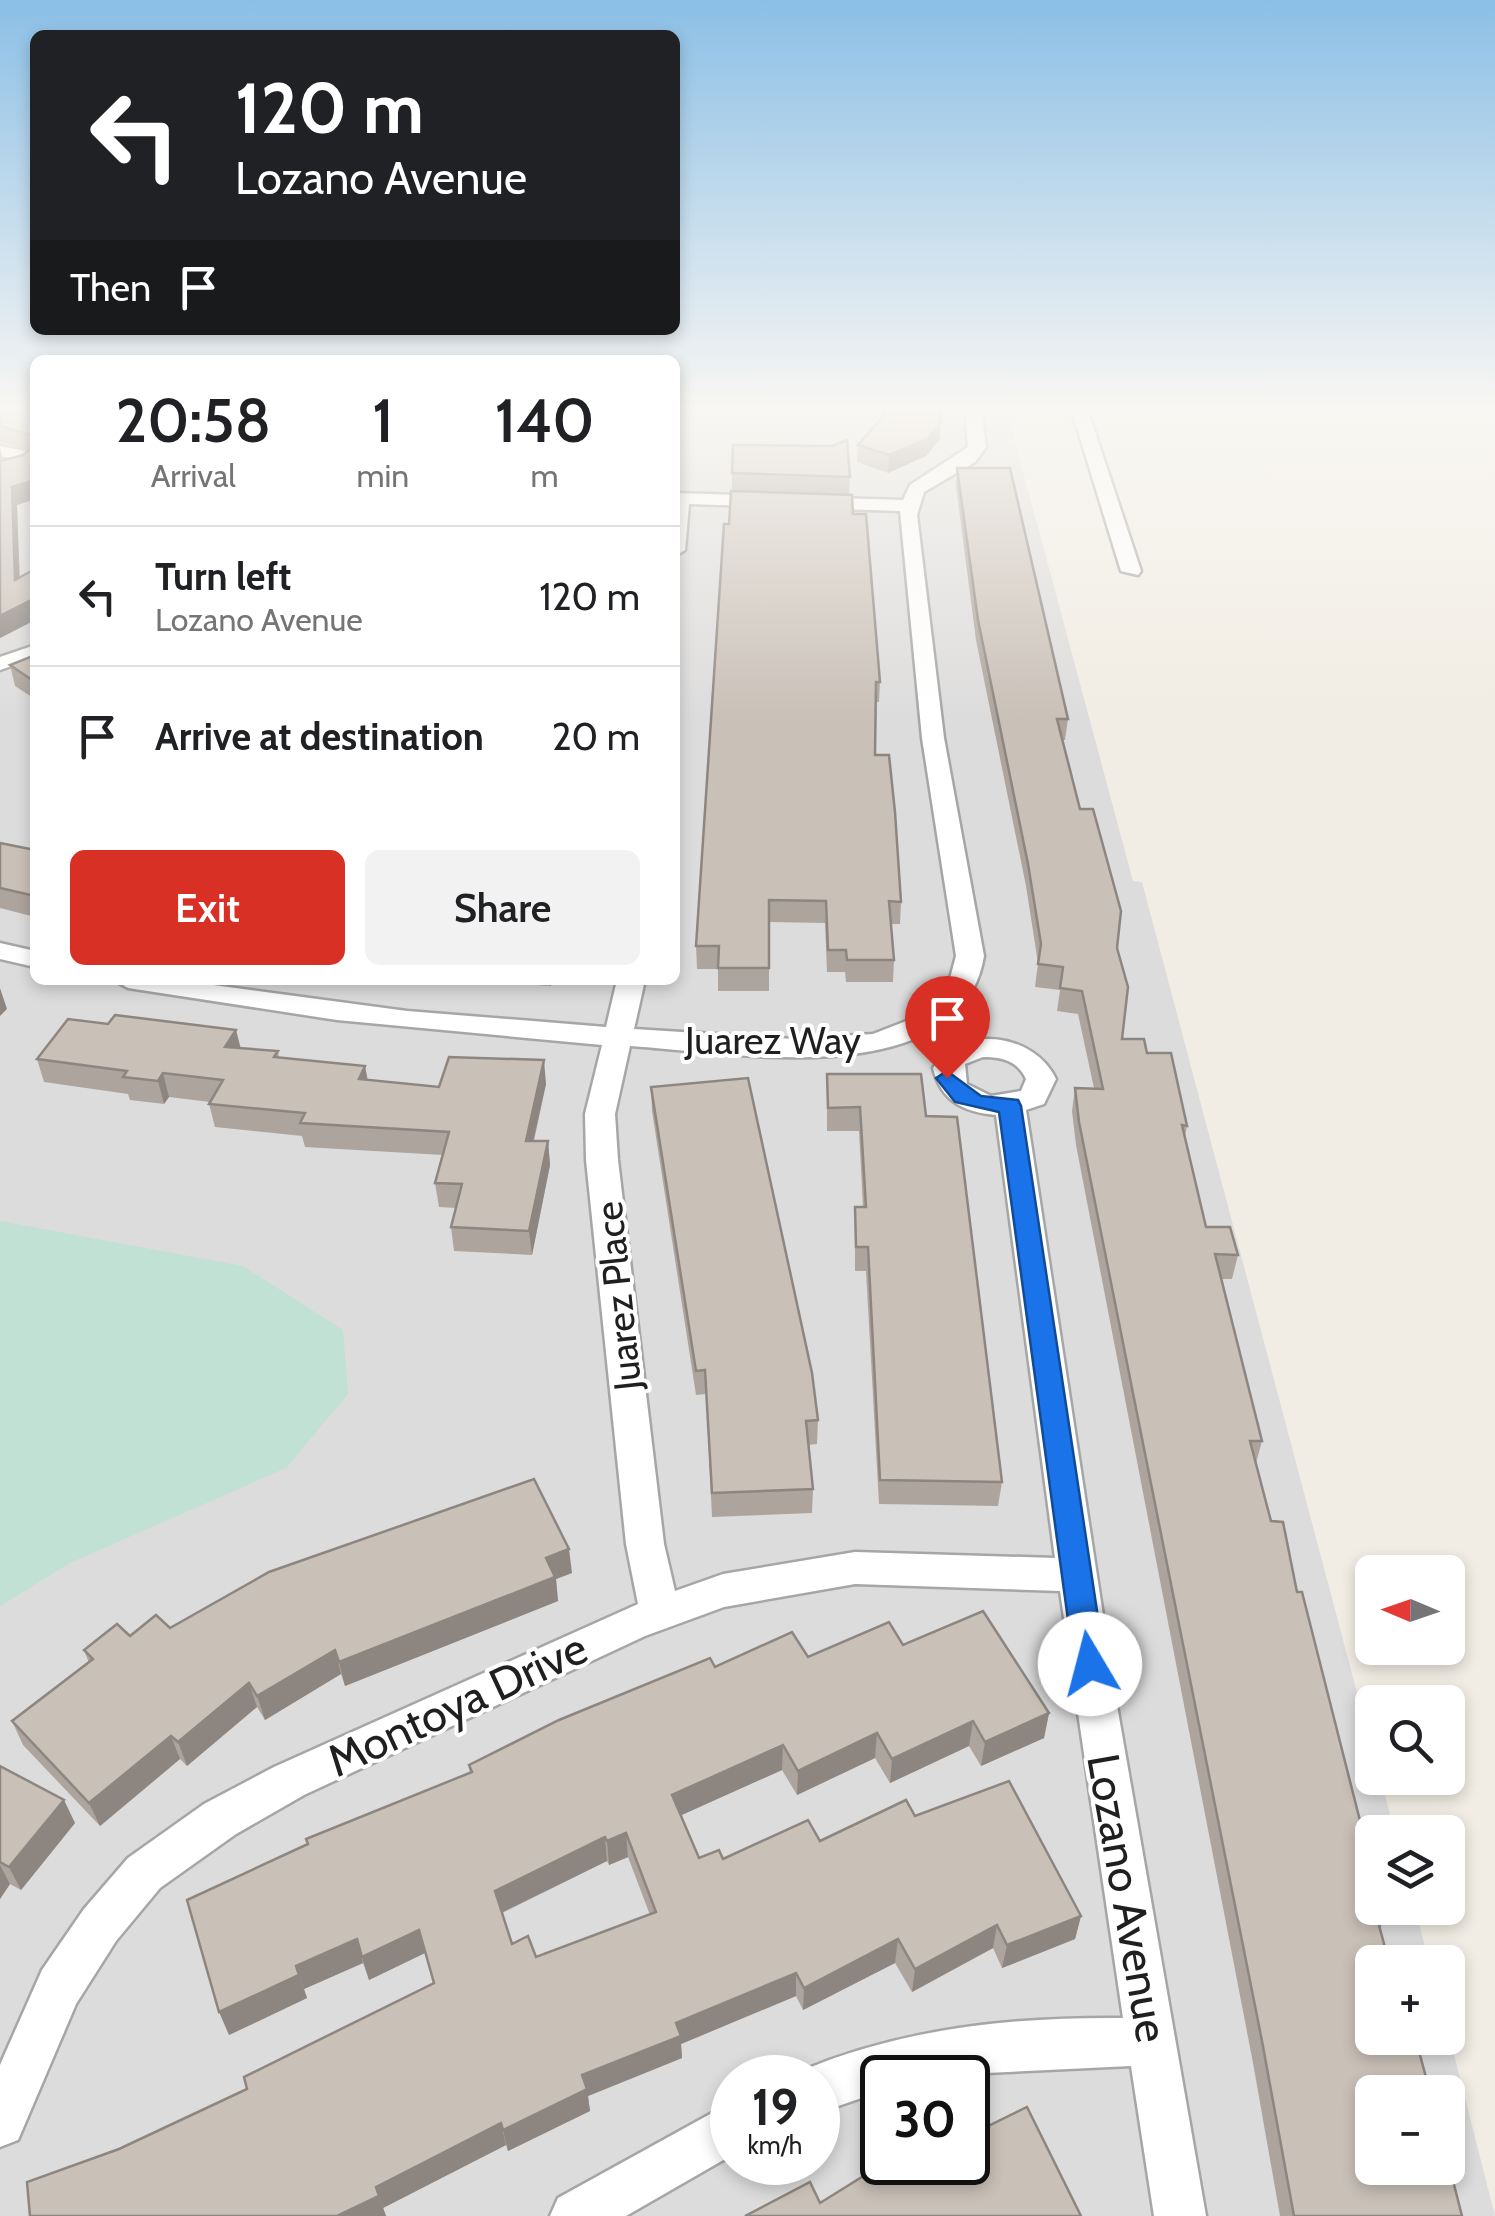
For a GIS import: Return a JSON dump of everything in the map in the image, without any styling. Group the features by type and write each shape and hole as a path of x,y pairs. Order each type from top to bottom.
{"street":[{"name":"Juarez Way","path":"160,985 363,1017 614,1037 850,1048 903,1036 954,998 969,975 970,956 933,738 909,511"},
{"path":"1111,511 1130,572"},
{"path":"0,664 30,653"},
{"path":"0,951 30,958"},
{"name":"Juarez Place","path":"629,985 600,1114 602,1160 645,1544 660,1614"},
{"name":"Lozano Avenue","path":"1010,1106 1078,1575 1180,2216"},
{"name":"Montoya Drive","path":"0,2122 60,1987 100,1925 144,1874 220,1819 289,1781 660,1614 723,1591 855,1568 1078,1575"},
{"path":"840,2082 975,2047 1055,2040 1152,2042"},
{"path":"576,2216 710,2139"}],"shaded area":[{"path":"0,511 30,511 30,985 680,985 680,511 1034,511 1133,881 1142,882 1355,1685 1355,1795 1385,1795 1390,1815 1355,1815 1355,1925 1419,1925 1425,1945 1355,1945 1355,2055 1454,2055 1459,2075 1355,2075 1355,2185 1465,2185 1465,2098 1495,2216 0,2216"}],"green space":[{"path":"0,1221 243,1266 343,1330 348,1394 286,1468 70,1563 0,1606"}],"building":[{"path":"0,511 13,511 15,580 30,572 30,601 0,616"},
{"path":"730,511 866,514 880,682 876,682 875,755 889,755 901,902 889,901 894,960 847,960 846,950 828,950 826,901 769,900 769,968 718,968 719,946 696,946 724,524 729,524"},
{"path":"963,511 1020,511 1068,719 1057,719 1080,809 1093,809 1121,911 1117,948 1128,987 1122,1039 1144,1039 1147,1053 1171,1053 1187,1126 1182,1125 1206,1227 1230,1227 1238,1255 1215,1254 1262,1441 1250,1441 1271,1521 1283,1522 1297,1592 1302,1592 1359,1815 1355,1815 1355,1925 1379,1925 1384,1945 1355,1945 1355,2055 1420,2055 1425,2075 1355,2075 1355,2185 1454,2185 1462,2216 1294,2216 1079,1122 1075,1088 1103,1089 1082,991 1060,988 1063,967 1038,964 1041,944 978,620"},
{"path":"30,657 30,679 10,665"},
{"path":"0,843 30,849 30,895 0,888"},
{"path":"115,1015 236,1030 225,1047 278,1051 274,1057 365,1066 359,1079 439,1087 449,1057 544,1060 526,1141 548,1141 529,1231 451,1227 462,1184 435,1183 449,1132 300,1123 305,1113 209,1104 223,1080 163,1073 158,1081 123,1077 127,1071 37,1059 68,1019 108,1024"},
{"path":"827,1074 921,1074 926,1116 957,1117 1002,1482 880,1480 868,1247 856,1247 855,1207 866,1207 860,1107 828,1108"},
{"path":"748,1078 812,1373 818,1420 806,1421 813,1489 712,1493 705,1370 696,1371 651,1087"},
{"path":"534,1479 569,1549 546,1558 555,1577 339,1662 335,1650 257,1696 249,1683 178,1742 171,1736 89,1803 12,1721 93,1659 84,1650 117,1624 130,1636 156,1615 170,1628 269,1572"},
{"path":"983,1611 1049,1713 985,1742 973,1721 892,1759 877,1733 798,1771 783,1745 672,1795 699,1858 719,1850 723,1859 808,1820 820,1841 906,1800 915,1816 1009,1781 1081,1916 1007,1945 997,1925 915,1969 898,1939 804,1988 796,1973 676,2023 681,2036 582,2075 587,2089 503,2130 501,2123 376,2187 379,2196 337,2216 30,2216 27,2182 119,2149 247,2089 244,2077 434,1983 419,1930 362,1957 357,1939 296,1966 299,1975 219,2012 187,1900 308,1844 306,1839 472,1772 469,1765 559,1720 710,1658 715,1667 792,1632 808,1657 889,1622 903,1645","holes":["626,1833 656,1912 536,1957 528,1936 512,1944 495,1891 605,1837 607,1841"]},
{"path":"0,1766 64,1800 9,1867 0,1862"},
{"path":"1027,2107 1081,2216 745,2216 804,2185 811,2185 820,2203 860,2178 860,2185 990,2185 990,2125"}],"route":[{"path":"947,1078 953,1088 977,1103 1010,1106 1090,1664"}]}
